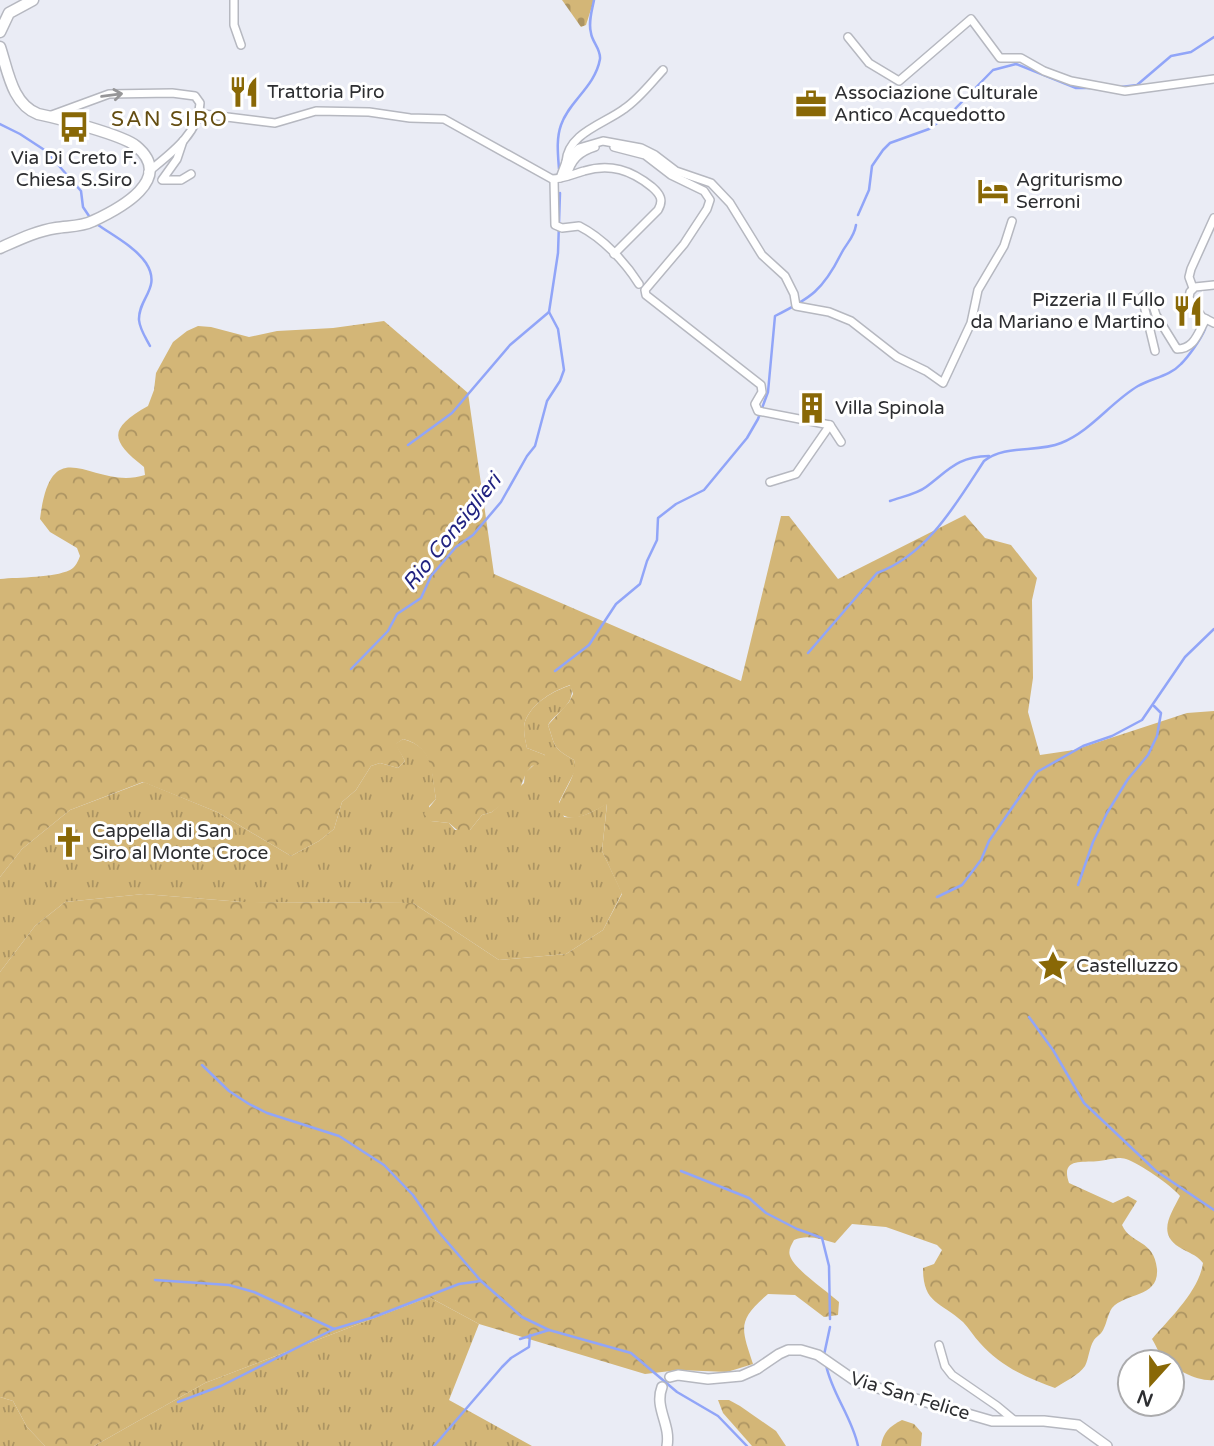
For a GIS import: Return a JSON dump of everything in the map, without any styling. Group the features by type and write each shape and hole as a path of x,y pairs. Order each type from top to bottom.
{"main road":[{"path":"0,32 9,13 33,0"},
{"path":"0,47 18,99 31,111 131,143 146,158 148,172 143,189 134,199 91,222 41,231 0,248"}],"street":[{"path":"234,0 234,25 241,45"},
{"path":"848,37 869,63 899,81 971,19 1000,58 1021,58 1055,76 1099,87 1131,92 1214,79"},
{"path":"639,284 631,271 614,254 582,227 560,228 555,224 560,178 567,152 575,141 626,108 663,70"},
{"path":"48,116 109,94 189,94 198,99 200,112 183,141 148,172"},
{"path":"200,112 269,123 316,111 369,112 410,118 444,119 560,178 598,167 617,168 637,177 659,195 662,203 658,211 614,254"},
{"path":"183,141 177,159 162,180 181,180 191,174"},
{"path":"566,162 584,145 597,141 613,142 641,148 676,171 710,183 730,203 762,255 785,276 794,294 795,305 829,312 851,321 897,357 930,373 943,383 971,323 978,290 1004,246 1012,221"},
{"path":"560,178 578,155 592,147 607,146 645,155 671,175 709,195 707,209 684,244 645,290 646,295 761,385 762,392 755,404 761,412 830,425 841,442"},
{"path":"1155,351 1143,307 1144,295 1150,296 1156,315 1177,349 1184,348 1197,338 1210,321 1202,317 1189,298 1193,288 1189,277 1192,264 1214,218"},
{"path":"1193,288 1214,285"},
{"path":"769,482 796,474 830,425"},
{"path":"939,1345 945,1366 952,1376 998,1406 1015,1422"},
{"name":"Via San Felice","path":"667,1446 668,1427 658,1401 662,1387 670,1377 678,1375 708,1379 741,1376 789,1350 809,1352 820,1357 856,1382 992,1421 1059,1422 1078,1425 1107,1446"}],"green space":[{"path":"562,0 594,0 586,25 581,27"},
{"path":"384,321 468,393 494,574 741,681 781,516 789,516 838,579 965,515 985,538 1011,545 1037,578 1032,600 1033,678 1028,712 1040,755 1074,750 1187,713 1214,711 1214,1380 1186,1373 1186,1348 1157,1348 1152,1339 1190,1294 1203,1263 1172,1242 1169,1236 1168,1223 1180,1196 1147,1170 1119,1158 1070,1165 1067,1175 1069,1183 1113,1203 1128,1196 1137,1201 1122,1225 1131,1236 1152,1252 1157,1269 1156,1278 1147,1290 1112,1308 1103,1330 1092,1343 1085,1366 1055,1388 1005,1365 978,1341 963,1322 934,1301 926,1289 923,1268 934,1264 942,1250 937,1245 886,1227 852,1224 835,1243 804,1237 794,1240 790,1250 790,1256 798,1268 839,1302 838,1315 824,1317 795,1295 768,1294 751,1311 744,1325 753,1364 727,1372 679,1370 645,1374 479,1324 429,1297 205,1383 94,1446 45,1446 27,1427 13,1401 0,1397 0,972 35,926 65,902 144,894 242,902 413,903 499,960 566,954 603,930 622,894 602,851 607,804 576,817 569,817 557,811 575,766 574,760 556,746 548,725 569,702 573,694 570,685 539,702 525,722 527,748 545,755 541,763 532,766 526,773 519,791 492,812 482,815 463,835 449,823 431,821 424,814 436,799 432,771 421,748 403,739 396,744 405,761 398,768 380,763 371,766 356,790 342,802 334,829 319,841 291,856 217,812 143,782 70,810 22,849 0,877 0,579 55,574 70,570 78,562 80,556 77,548 50,532 40,519 46,491 54,475 65,468 77,468 126,478 145,475 144,467 120,442 120,428 148,406 156,373 173,342 187,331 198,326 211,327 249,337 277,331 333,328"},
{"path":"571,685 571,698 548,725 556,746 574,760 576,769 559,802 564,817 587,814 607,803 602,851 622,893 603,930 566,954 499,960 413,903 242,902 144,894 65,902 35,926 0,972 0,877 22,849 70,810 144,782 217,812 291,856 319,841 334,829 342,802 356,790 371,766 380,763 398,768 405,761 395,744 403,739 421,748 430,762 436,799 429,806 431,821 449,823 455,830 470,830 482,815 492,812 524,783 525,773 545,755 527,748 524,730 526,719 534,707 545,698"},
{"path":"429,1297 479,1324 449,1400 532,1446 94,1446 205,1383"},
{"path":"0,1397 13,1401 27,1427 45,1446 0,1446"},
{"path":"718,1400 729,1400 740,1406 776,1431 786,1446 752,1446 723,1413"},
{"path":"902,1420 914,1424 922,1433 921,1446 881,1446 888,1430"}],"waterway":[{"name":"Rio Consiglieri","path":"559,169 559,130 565,116 593,78 600,59 590,29 594,0"},
{"path":"1121,87 1137,85 1171,56 1191,52 1214,37"},
{"path":"858,215 869,190 872,166 883,150 890,143 929,129 951,113 993,70 1016,64 1076,88 1090,88"},
{"path":"0,124 46,151 81,191 83,207 89,216"},
{"name":"Rio Consiglieri","path":"351,669 388,631 397,614 421,598 431,576 456,547 473,535 501,502 535,446 547,401 564,370 558,329 549,312 558,253 560,193"},
{"path":"98,225 136,252 150,272 151,286 142,305 139,320 150,346"},
{"path":"555,671 589,645 616,604 640,584 657,540 658,518 676,504 704,490 747,438 758,419 768,392 775,316 798,304 822,285 852,237 856,225"},
{"path":"408,445 452,413 510,345 549,312"},
{"path":"808,653 877,573 911,554 939,526 984,461 1002,452 1042,448 1072,438 1138,386 1177,368 1205,329"},
{"path":"890,501 922,489 961,462 989,456"},
{"path":"937,897 962,885 1037,772 1083,746 1112,736 1142,720 1185,657 1214,629"},
{"path":"1078,885 1093,842 1107,813 1128,779 1148,755 1157,736 1161,713 1154,706"},
{"path":"1029,1017 1053,1050 1084,1103 1156,1171 1214,1210"},
{"path":"202,1065 229,1091 249,1104 267,1113 339,1136 384,1165 413,1195 437,1230 481,1281 522,1317 549,1330"},
{"path":"681,1171 749,1198 766,1213 822,1238 829,1266 830,1319"},
{"path":"155,1280 229,1285 254,1292 334,1329"},
{"path":"178,1402 221,1386 334,1329 374,1317 459,1284 481,1281"},
{"path":"824,1355 830,1327"},
{"path":"520,1339 549,1330 631,1353 677,1392 718,1416 747,1446"},
{"path":"434,1446 502,1367 529,1347 530,1335"},
{"path":"826,1365 858,1446"}],"place":[{"name":"Trattoria Piro","path":"244,92"},
{"name":"Associazione Culturale Antico Acquedotto","path":"811,104"},
{"name":"Via Di Creto F. Chiesa S.Siro","path":"74,127"},
{"name":"Agriturismo Serroni","path":"993,191"},
{"name":"Pizzeria Il Fullo da Mariano e Martino","path":"1188,311"},
{"name":"Villa Spinola","path":"812,408"},
{"name":"Cappella di San Siro al Monte Croce","path":"69,842"},
{"name":"Castelluzzo","path":"1053,966"}],"district":[{"name":"SAN SIRO","path":"170,119"}]}
